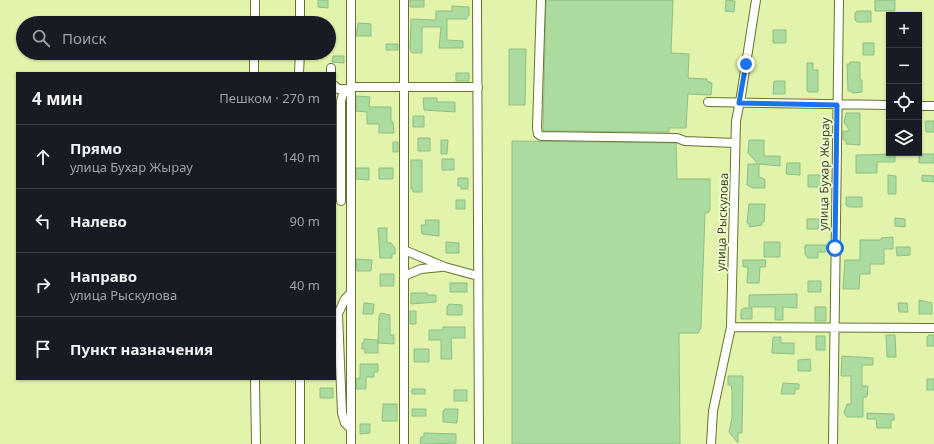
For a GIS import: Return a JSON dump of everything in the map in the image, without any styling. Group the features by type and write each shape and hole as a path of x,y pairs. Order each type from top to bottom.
{"street":[{"path":"255,0 255,16"},
{"path":"300,0 300,16"},
{"path":"351,0 349,88 351,444"},
{"path":"404,0 404,444"},
{"path":"477,0 479,444"},
{"path":"541,0 536,128 538,134 542,136 677,138 685,141 735,142"},
{"name":"улица Рыскулова","path":"711,444 713,411 731,327 736,121 756,0"},
{"name":"улица Бухар Жырау","path":"833,444 838,0"},
{"path":"254,60 254,72"},
{"path":"299,72 300,60"},
{"path":"336,87 338,89 478,87"},
{"path":"341,201 341,101 349,88"},
{"path":"708,102 724,101 739,103 886,106"},
{"path":"922,106 934,106"},
{"path":"404,250 445,267 478,276"},
{"path":"404,276 421,269 434,266 445,267"},
{"path":"350,294 345,299 338,314 342,413 345,423 351,429"},
{"path":"731,327 934,328"},
{"path":"255,380 256,444"},
{"path":"300,380 300,444"}],"building":[{"path":"318,0 328,0 328,8 318,7"},
{"path":"410,0 424,0 424,7 410,7"},
{"path":"546,0 673,0 671,53 689,54 688,78 707,79 707,81 712,83 711,95 688,94 686,128 669,128 669,132 543,131"},
{"path":"726,0 735,1 734,12 725,11"},
{"path":"875,0 895,0 895,11 875,11"},
{"path":"452,6 469,7 469,16 467,16 467,19 447,19 447,40 463,41 463,48 439,48 441,27 422,27 422,53 412,53 410,50 411,19 436,20 436,11 452,11"},
{"path":"857,11 871,11 871,22 857,22 855,20 855,13"},
{"path":"358,23 371,24 371,36 356,36"},
{"path":"773,30 786,30 786,43 773,43"},
{"path":"863,43 874,43 874,55 863,55"},
{"path":"386,44 398,44 398,50 386,50"},
{"path":"509,49 526,49 525,105 509,105"},
{"path":"336,56 344,56 344,63 332,62 332,60 336,60"},
{"path":"850,62 860,62 862,92 852,93 852,91 848,91 847,64 850,64"},
{"path":"807,63 813,63 813,70 818,70 818,92 808,92 807,90"},
{"path":"456,73 469,73 469,81 456,81"},
{"path":"774,81 785,81 785,94 773,94"},
{"path":"356,96 370,97 369,107 391,107 391,122 393,122 394,133 379,133 379,124 367,124 367,112 356,111"},
{"path":"423,98 437,98 437,102 455,102 455,112 424,110"},
{"path":"846,113 860,113 860,145 846,144 846,140 843,140 843,131 850,131 844,122"},
{"path":"413,116 424,116 424,127 413,127"},
{"path":"925,121 934,121 934,132 926,132"},
{"path":"418,138 430,138 430,151 418,151"},
{"path":"441,140 448,140 447,154 441,154"},
{"path":"749,140 764,140 764,156 780,156 780,166 759,164 759,177 765,180 765,188 753,188 747,185 748,164 758,164 748,153"},
{"path":"512,141 676,143 677,179 710,179 710,210 708,213 705,213 701,328 698,333 679,333 680,444 512,444"},
{"path":"393,142 398,142 398,152 393,152"},
{"path":"886,154 886,156 895,156 895,162 877,162 877,173 856,173 856,155"},
{"path":"922,154 934,154 934,163 919,163 919,156 922,156"},
{"path":"442,159 454,159 454,170 442,170"},
{"path":"411,160 422,160 422,192 413,192 413,189 411,189"},
{"path":"787,163 800,163 800,175 786,174"},
{"path":"356,168 369,168 369,180 356,179"},
{"path":"379,168 393,168 393,179 379,179"},
{"path":"808,175 823,175 823,187 808,187"},
{"path":"888,175 896,176 896,194 888,194"},
{"path":"922,175 934,176 934,182 922,181"},
{"path":"458,178 468,178 468,189 461,189 461,186 458,186"},
{"path":"846,197 862,197 862,207 849,207 846,205"},
{"path":"456,200 465,200 465,209 456,209"},
{"path":"749,204 765,204 764,222 762,222 762,225 749,227 749,223 747,223"},
{"path":"895,218 905,219 905,227 895,226"},
{"path":"807,219 820,219 818,229 807,229"},
{"path":"425,220 439,220 439,236 422,234 421,225 426,225"},
{"path":"378,228 387,228 387,243 391,243 395,248 395,254 392,254 392,258 380,258"},
{"path":"893,237 893,249 884,249 884,264 870,264 870,274 860,274 859,289 843,289 845,260 860,260 860,240 881,240 881,238"},
{"path":"446,242 459,243 459,253 446,253"},
{"path":"764,242 780,242 780,257 764,257"},
{"path":"805,245 826,245 826,252 818,252 818,258 808,258 805,254"},
{"path":"896,247 910,247 910,255 897,256"},
{"path":"356,259 372,260 371,271 357,271"},
{"path":"743,260 766,260 765,267 760,267 759,283 747,283 748,267 743,267"},
{"path":"380,274 394,274 394,286 380,286"},
{"path":"808,281 821,281 821,292 808,292"},
{"path":"450,283 467,283 467,292 450,292"},
{"path":"411,293 427,293 427,295 436,295 436,302 411,304"},
{"path":"797,294 797,308 783,307 783,320 775,320 775,307 749,307 749,295"},
{"path":"919,300 932,303 932,314 919,314"},
{"path":"364,303 374,304 373,314 363,314"},
{"path":"898,303 907,303 908,312 899,312"},
{"path":"449,304 462,305 462,315 447,315 447,307"},
{"path":"815,307 826,307 826,321 815,321"},
{"path":"744,308 752,308 752,319 741,319 741,310"},
{"path":"410,311 416,311 416,324 410,324"},
{"path":"381,313 390,315 390,335 394,335 394,344 378,343 379,316"},
{"path":"443,327 465,327 465,338 451,338 452,359 441,359 441,340 429,340 429,330 443,330"},
{"path":"886,335 895,335 896,357 887,357"},
{"path":"929,335 934,335 934,346 927,346 927,337"},
{"path":"816,336 825,336 825,350 816,350"},
{"path":"773,337 781,337 781,343 794,343 794,354 772,353"},
{"path":"364,339 378,340 378,353 365,353 365,349 362,349"},
{"path":"414,349 429,349 429,362 414,362"},
{"path":"842,356 873,358 873,365 862,365 862,386 868,386 867,397 863,397 863,417 847,417 844,413 847,404 851,404 851,376 841,376"},
{"path":"810,359 811,371 798,371 798,360"},
{"path":"360,364 378,364 378,372 374,372 374,377 366,377 366,389 356,389 356,379 360,378"},
{"path":"728,376 743,376 742,433 738,433 738,443 729,432 732,418 732,390 731,385 728,385"},
{"path":"927,379 934,379 934,390 927,390"},
{"path":"783,383 799,384 799,389 795,389 795,394 781,394"},
{"path":"320,388 333,388 333,398 320,398"},
{"path":"412,389 425,389 425,394 412,394"},
{"path":"454,390 467,390 467,401 454,401"},
{"path":"383,404 397,404 397,421 382,421"},
{"path":"412,409 426,409 426,416 412,416"},
{"path":"445,409 458,409 457,423 443,422 443,411"},
{"path":"867,413 894,414 894,420 891,420 891,428 877,428 876,419 867,419"},
{"path":"360,424 370,424 370,433 360,434"},
{"path":"424,433 456,434 456,443 422,444 420,443 421,437 424,437"}],"route":[{"path":"746,64 742,96 739,103 837,105 835,248"}]}
